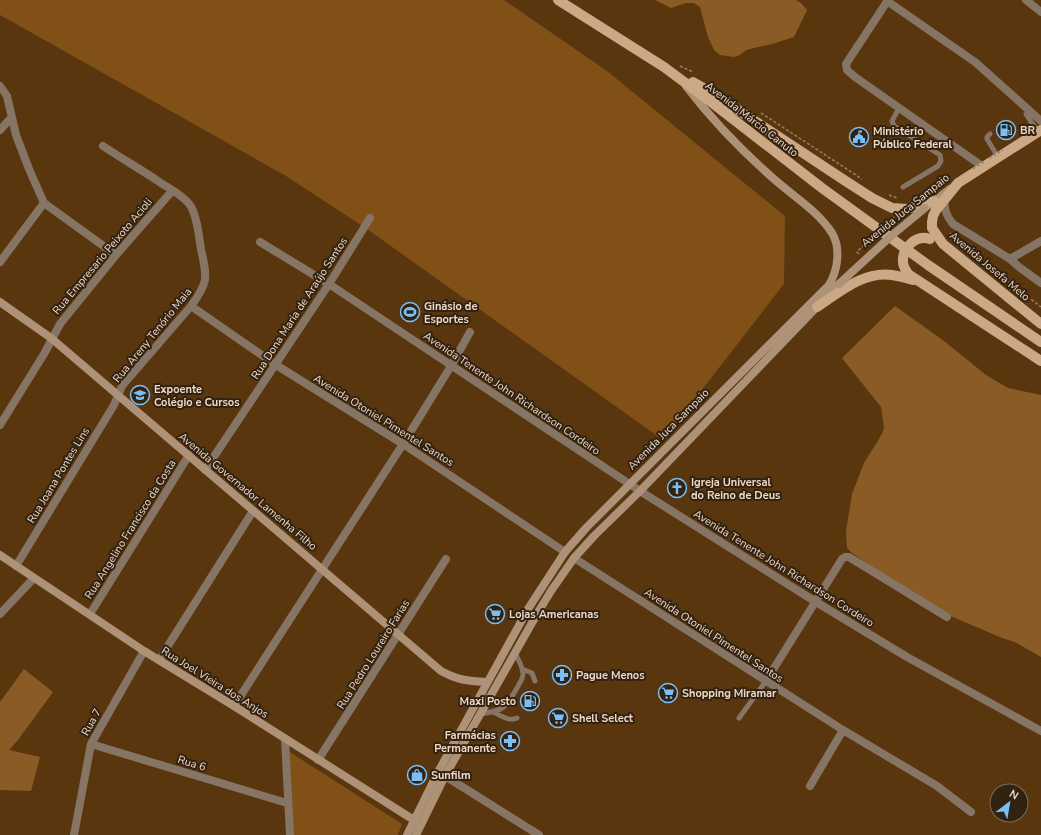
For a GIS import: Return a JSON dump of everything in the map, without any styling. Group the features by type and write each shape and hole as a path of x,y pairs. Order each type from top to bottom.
{"main road":[{"name":"Avenida Márcio Canuto","path":"558,0 664,67 822,188 928,265 1041,342"},
{"path":"664,67 714,94 872,198 892,208 907,209 939,200"},
{"name":"Avenida Juca Sampaio","path":"416,835 417,822 438,772 486,682 528,609 565,552 586,528 829,285 834,277 837,261 836,244 832,234 824,223 747,154 700,105 682,81"},
{"name":"Avenida Juca Sampaio","path":"958,183 988,160 1037,129"},
{"name":"Avenida Josefa Melo","path":"958,183 939,200 932,222 932,228 935,234 943,244 1041,324"},
{"name":"Avenida Juca Sampaio","path":"407,835 417,822 445,776 551,591 574,558 840,284 891,236 925,208 939,200"},
{"path":"943,244 922,237 913,241 907,250 903,261 904,268 908,274 1041,361"},
{"path":"817,307 860,279 872,275 894,275 918,281"},
{"name":"Avenida Governador Lamenha Filho","path":"0,302 51,338 441,671 454,678 468,681 486,682"},
{"name":"Rua Joel Vieira dos Anjos","path":"0,555 158,660 234,706 417,822"}],"street":[{"path":"1026,0 1041,12"},
{"path":"988,160 899,108 847,70 846,67 887,1 975,62 1026,114 1037,129"},
{"path":"0,86 7,96 11,118 29,169 44,203 116,255"},
{"path":"0,130 11,118"},
{"name":"Rua Areny Tenório Maia","path":"103,146 172,190 184,199 190,206 194,216 206,272 205,285 191,306 122,386 118,395"},
{"name":"Rua Empresario Peixoto Acioli","path":"0,425 44,354 51,338 60,324 116,255 172,190"},
{"path":"939,200 945,209 947,217 953,224 1010,259 1041,283"},
{"path":"0,262 44,203"},
{"name":"Rua Dona Maria de Araújo Santos","path":"206,470 329,284 370,218"},
{"name":"Avenida Tenente John Richardson Cordeiro","path":"260,242 329,284 640,491 816,602 907,657 1041,731"},
{"path":"1010,259 1041,242"},
{"name":"Avenida Otoniel Pimentel Santos","path":"191,306 276,365 403,444 565,552"},
{"path":"234,706 403,444 470,332"},
{"name":"Rua Joana Pontes Lins","path":"16,566 110,411 118,395"},
{"name":"Rua Angelino Francisco da Costa","path":"90,614 189,455"},
{"path":"158,660 253,511"},
{"path":"766,681 842,559 845,557 849,557 946,617"},
{"name":"Avenida Otoniel Pimentel Santos","path":"574,558 843,730 937,786 971,812"},
{"name":"Rua Pedro Loureiro Farias","path":"318,760 446,559"},
{"path":"0,614 34,578"},
{"name":"Rua 7","path":"74,835 91,744 144,651"},
{"path":"810,786 843,730"},
{"path":"285,739 287,803 290,835"},
{"name":"Rua 6","path":"91,744 287,803"},
{"path":"445,776 539,835"}],"lane":[{"path":"899,108 892,121 894,126 940,155 941,161 938,166 903,187"},
{"path":"1026,114 1037,129"},
{"path":"988,160 987,136 990,134"},
{"path":"481,714 493,712 506,706 522,680 522,669 515,653"},
{"path":"522,669 532,673 535,681"},
{"path":"739,718 766,681"},
{"path":"493,712 505,718 517,718"}],"path":[{"path":"857,252 894,217"},
{"path":"947,230 970,251 1041,308"}],"shaded area":[{"path":"0,0 504,0 607,71 785,216 784,284 663,440 367,229 286,176 0,15"},
{"path":"655,0 796,0 807,10 794,37 746,50 740,55 734,57 720,55 714,50 708,37 700,7 694,3 686,3 671,8"},
{"path":"895,306 944,341 986,375 1008,388 1041,395 1041,657 1015,642 1002,638 925,605 847,548 846,531 852,494 864,463 882,434 884,428 881,407 842,358"},
{"path":"24,669 53,692 9,750 40,757 31,791 0,790 0,702"},
{"path":"282,747 402,824 398,835 290,835"}],"place":[{"name":"BR","path":"1006,130"},
{"name":"Ministério Público Federal","path":"859,137"},
{"name":"Ginásio de Esportes","path":"410,312"},
{"name":"Expoente Colégio e Cursos","path":"140,395"},
{"name":"Igreja Universal do Reino de Deus","path":"677,488"},
{"name":"Lojas Americanas","path":"495,614"},
{"name":"Pague Menos","path":"562,675"},
{"name":"Shopping Miramar","path":"668,693"},
{"name":"Maxi Posto","path":"530,701"},
{"name":"Shell Select","path":"558,718"},
{"name":"Farmácias Permanente","path":"510,741"},
{"name":"Sunfilm","path":"417,775"}]}
